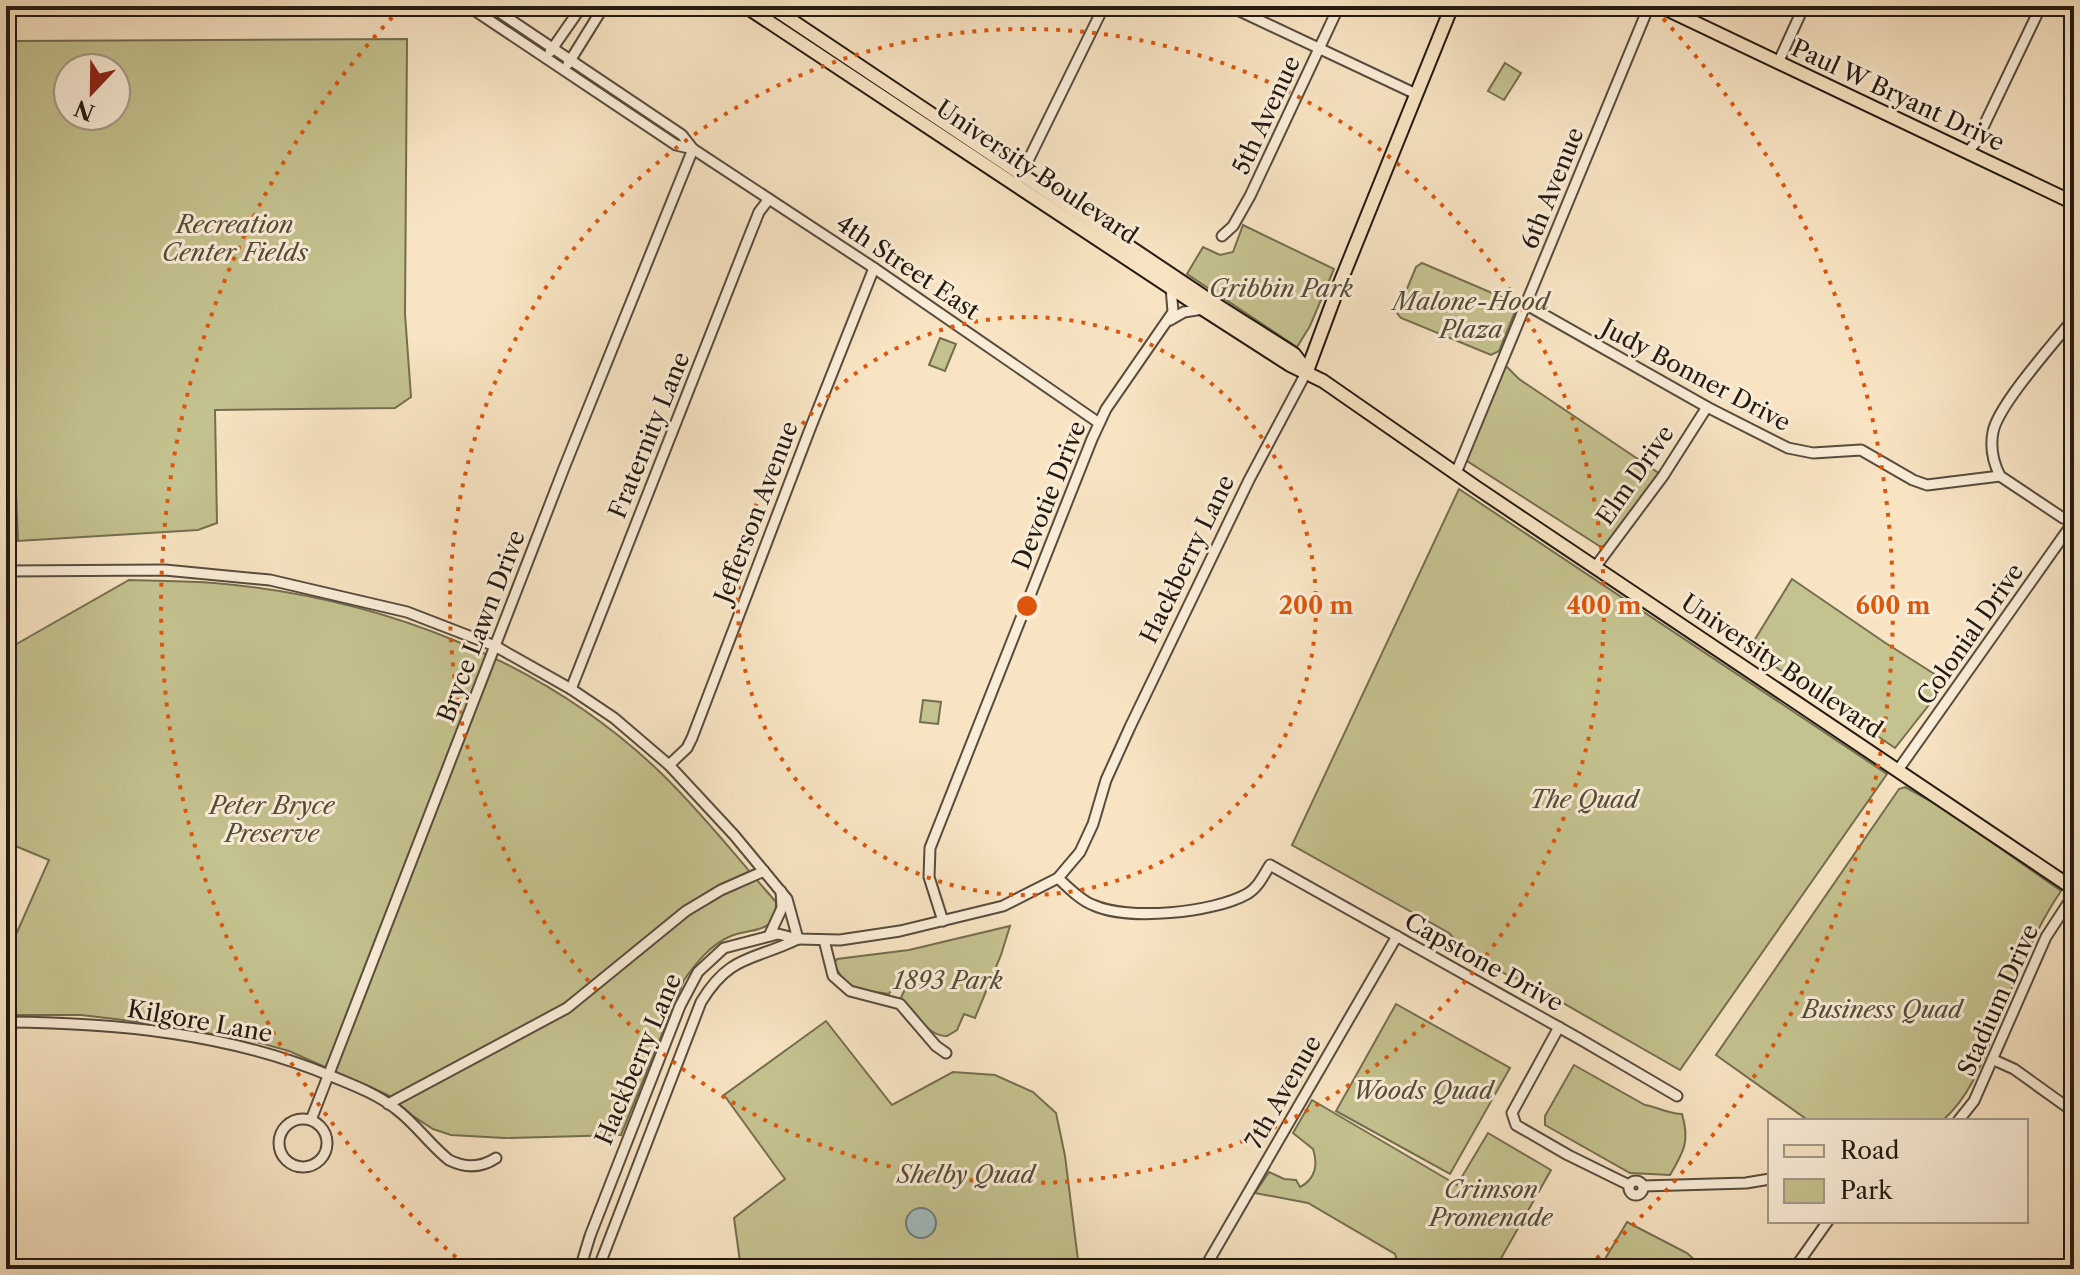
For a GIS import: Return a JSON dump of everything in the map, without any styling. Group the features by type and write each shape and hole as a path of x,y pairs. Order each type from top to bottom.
{"main road":[{"name":"University Boulevard","path":"745,6 1294,354 1307,371"},
{"name":"University Boulevard","path":"770,6 1203,309 1290,365 1307,371 2074,891"},
{"name":"Hackberry Lane","path":"1307,371 1452,6"},
{"name":"Paul W Bryant Drive","path":"1660,6 2074,203"}],"street":[{"name":"4th Street East","path":"468,6 676,145 693,149"},
{"name":"4th Street East","path":"490,6 682,135 693,149 874,268 1099,423"},
{"path":"546,58 582,6"},
{"path":"564,70 604,6"},
{"path":"1019,179 1104,6"},
{"path":"1229,6 1416,94"},
{"name":"5th Avenue","path":"1222,236 1233,226 1250,196 1339,6"},
{"name":"6th Avenue","path":"1456,473 1649,6"},
{"path":"1778,63 1804,6"},
{"path":"1967,153 1976,142 2041,6"},
{"name":"Bryce Lawn Drive","path":"311,1120 693,149"},
{"name":"Fraternity Lane","path":"571,689 759,212 769,199"},
{"name":"Jefferson Avenue","path":"669,765 687,748 874,268"},
{"name":"Devotie Drive","path":"943,921 929,877 930,848 1099,423 1173,312 1171,287"},
{"name":"Judy Bonner Drive","path":"1525,304 1707,407 1788,448 1813,453 1853,449 1867,452 1927,485 2000,476"},
{"path":"1167,322 1184,312 1203,309"},
{"path":"2074,318 1995,423 1992,452 2000,476 2063,518 2074,522"},
{"name":"Hackberry Lane","path":"580,1269 680,1006 698,972 724,948 778,934 798,939 855,939 1003,906 1058,878 1080,852 1093,824 1106,780 1130,727 1249,480 1307,371"},
{"name":"Elm Drive","path":"1596,566 1663,476 1707,407"},
{"name":"Colonial Drive","path":"1898,770 2074,522"},
{"path":"6,571 165,570 270,580 407,612 495,646 571,689 614,718 669,765 734,835 787,899 798,939"},
{"name":"Capstone Drive","path":"1058,878 1086,902 1097,907 1150,913 1227,903 1256,887 1270,865 1677,1096"},
{"path":"388,1104 567,1008 686,911 721,890 764,871"},
{"path":"769,936 782,908 781,891"},
{"name":"Stadium Drive","path":"1960,1119 1974,1101 2046,937 2074,891"},
{"name":"7th Avenue","path":"1204,1269 1397,936"},
{"name":"Hackberry Lane","path":"598,1269 701,1002 712,983 729,967 748,957 774,951 798,939"},
{"path":"824,940 833,976 850,991 900,1004 936,1046 946,1053"},
{"name":"Kilgore Lane","path":"6,1022 69,1022 206,1038 284,1057 388,1104 449,1160 473,1166 496,1158"},
{"path":"1559,1027 1512,1113 1516,1125 1629,1185 1630,1192 1636,1195 1643,1186 1746,1183 1768,1179"},
{"path":"1994,1060 2014,1069 2074,1112"},
{"path":"296,1119 311,1120 318,1124 327,1138 325,1155 313,1166 296,1167 282,1157 278,1141 280,1133 296,1119"},
{"path":"1794,1269 1827,1223"}],"green space":[{"name":"Recreation Center Fields","path":"407,39 405,314 411,397 395,408 215,410 217,523 198,530 18,541 14,445 6,445 6,203 15,202 15,41"},
{"path":"1505,63 1521,73 1504,100 1488,91"},
{"name":"Gribbin Park","path":"1243,225 1334,269 1310,326 1297,347 1187,274 1203,247 1220,255 1233,252"},
{"name":"Malone-Hood Plaza","path":"1422,263 1518,304 1499,351 1491,355 1401,318 1397,313 1416,267"},
{"path":"940,338 956,344 945,371 929,365"},
{"path":"1501,361 1519,379 1663,476 1607,551 1464,459"},
{"name":"The Quad","path":"1459,489 1887,774 1680,1070 1521,979 1512,978 1462,947 1449,933 1292,845"},
{"path":"1792,579 1947,682 1895,748 1749,649"},
{"name":"Peter Bryce Preserve","path":"129,580 214,583 275,591 397,619 455,641 512,667 566,698 616,734 663,775 707,821 776,902 775,913 768,925 731,936 717,944 684,980 621,1135 505,1138 451,1135 433,1129 388,1095 289,1051 253,1041 81,1015 9,1015 10,1005 6,1004 6,957 49,860 6,842 6,650"},
{"path":"923,700 941,702 938,724 920,722"},
{"name":"Business Quad","path":"1905,787 1945,809 2061,891 2025,956 1975,1077 1944,1119 1806,1119 1716,1055 1899,789"},
{"name":"1893 Park","path":"1010,926 975,1018 964,1014 957,1030 947,1036 928,1028 900,1000 908,982 898,978 889,994 856,989 843,980 834,964 837,959 909,950"},
{"name":"Woods Quad","path":"1396,1004 1510,1068 1450,1174 1336,1111"},
{"name":"Shelby Quad","path":"826,1021 892,1105 953,1072 995,1075 1033,1092 1056,1113 1065,1156 1078,1260 1073,1269 741,1269 734,1218 785,1179 724,1095"},
{"path":"1574,1065 1645,1105 1682,1114 1684,1146 1670,1175 1630,1173 1545,1125 1545,1116"},
{"name":"Crimson Promenade","path":"1312,1100 1457,1185 1488,1133 1551,1170 1495,1269 1399,1269 1395,1254 1308,1203 1255,1193 1269,1172 1284,1179 1296,1180 1300,1187 1312,1175 1315,1166 1313,1149 1293,1133"},
{"path":"1627,1222 1687,1253 1705,1269 1599,1269"}],"water":[{"path":"921,1208 932,1212 936,1223 932,1234 921,1238 910,1234 906,1223 910,1212"}]}
